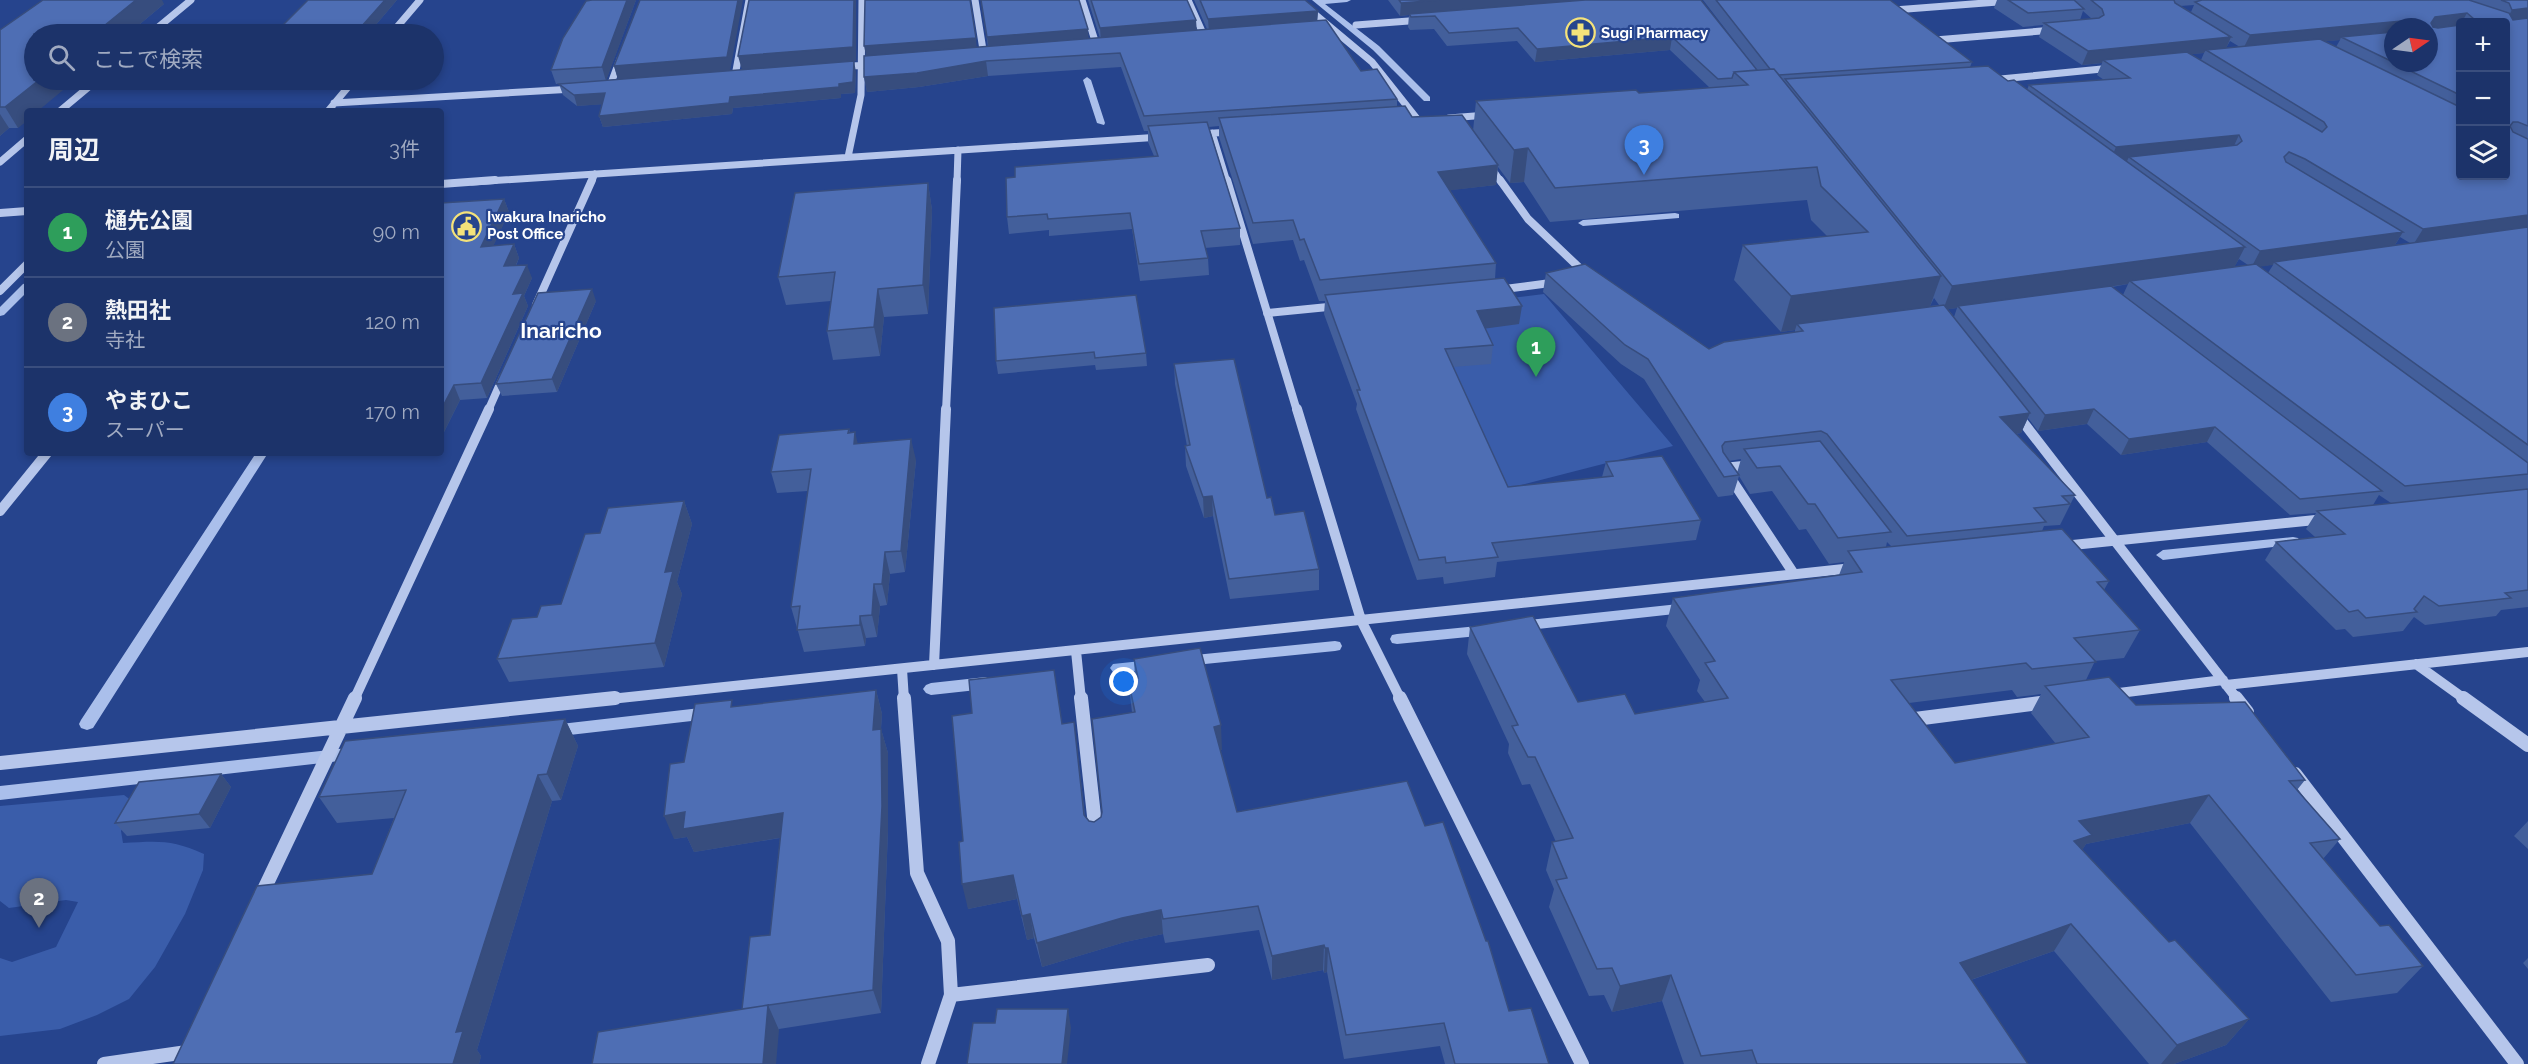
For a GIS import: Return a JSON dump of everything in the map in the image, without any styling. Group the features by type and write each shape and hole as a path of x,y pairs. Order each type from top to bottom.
{"street":[{"path":"162,24 191,0"},
{"path":"400,24 420,0"},
{"path":"735,76 749,0"},
{"path":"848,157 861,95 862,0"},
{"path":"975,0 984,56"},
{"path":"1082,0 1097,46"},
{"path":"1188,0 1205,38"},
{"path":"1298,0 1372,62 1418,120"},
{"path":"1894,9 2024,0"},
{"path":"1887,5 1903,16"},
{"path":"1356,25 1426,20"},
{"path":"1320,28 1332,27"},
{"path":"1935,39 2059,30"},
{"path":"1928,34 1944,46"},
{"path":"1194,39 1216,37"},
{"path":"1086,47 1108,46"},
{"path":"610,86 622,54"},
{"path":"973,57 995,55"},
{"path":"838,68 884,64"},
{"path":"1980,77 1991,80 2122,67"},
{"path":"724,77 747,75"},
{"path":"1991,80 2000,87"},
{"path":"600,87 622,85"},
{"path":"334,103 579,88"},
{"path":"64,108 85,90"},
{"path":"330,108 345,90"},
{"path":"1436,119 1492,115"},
{"path":"1454,117 1461,127"},
{"path":"1406,121 1427,119"},
{"path":"1190,135 1245,131"},
{"path":"1212,133 1361,620 1582,1064"},
{"path":"444,184 1168,136"},
{"path":"0,162 24,142"},
{"path":"934,665 958,150"},
{"path":"1481,154 1528,219 1583,276 1596,282"},
{"path":"532,312 595,174"},
{"path":"0,213 24,211"},
{"path":"0,291 24,267"},
{"path":"1482,292 1539,286 1568,280"},
{"path":"1267,313 1346,305"},
{"path":"252,915 342,728 508,366"},
{"path":"2010,406 2256,723"},
{"path":"0,511 45,456"},
{"path":"1758,464 1724,468 1794,574"},
{"path":"2045,548 2333,518"},
{"path":"0,763 1860,567"},
{"path":"1076,651 1096,837"},
{"path":"2092,696 2528,652"},
{"path":"2416,664 2528,745"},
{"path":"902,669 917,873 948,940 951,995 928,1064"},
{"path":"1915,719 2057,701"},
{"path":"2285,761 2517,1064"},
{"path":"951,995 1208,965"},
{"path":"104,1064 187,1053"}],"shaded area":[{"path":"1544,294 1673,446 1506,489 1427,308"},
{"path":"124,795 132,801 121,831 123,843 173,843 204,854 203,870 185,914 155,967 129,999 97,1015 60,1029 0,1036 0,958 12,962 56,947 78,902 66,900 9,908 0,901 0,806"}],"building":[{"path":"43,0 136,0 106,24 24,24 24,90 26,90 5,107 0,107 0,30"},
{"path":"308,0 385,0 364,24 284,24"},
{"path":"627,0 602,67 551,70 563,38 586,1"},
{"path":"640,0 738,0 727,57 614,66"},
{"path":"749,0 854,0 853,47 738,56"},
{"path":"865,0 970,0 976,38 864,46"},
{"path":"981,0 1079,0 1088,29 987,37"},
{"path":"1091,0 1187,0 1196,20 1100,28"},
{"path":"1200,0 1305,0 1318,11 1208,19"},
{"path":"1399,0 1440,0 1401,3"},
{"path":"1585,0 1701,0 1757,70 1734,72 1732,78 1718,79 1672,37 1537,49 1518,28 1449,33 1435,16 1411,17 1409,14"},
{"path":"1716,0 1890,0 1972,62 1779,75 1774,69 1770,69"},
{"path":"2008,0 2074,0 2084,9 2028,13"},
{"path":"2091,0 2174,0 2175,3 2231,37 2088,51 2044,23 2099,18 2104,15 2102,9"},
{"path":"2202,0 2469,0 2509,13 2513,20 2528,18 2528,126 2513,122 2510,126 2510,18 2473,18 2467,13 2434,18 2384,18 2384,23 2250,35 2195,2"},
{"path":"2501,0 2528,0 2528,8 2512,10 2509,3"},
{"path":"1326,20 1361,71 1377,69 1397,99 1144,116 1120,53 986,61 917,73 864,77 864,56"},
{"path":"2456,26 2456,72 2456,93 2413,72 2438,72 2438,28"},
{"path":"2384,33 2384,58 2341,37"},
{"path":"2320,39 2456,105 2456,180 2510,180 2510,126 2513,132 2528,139 2528,215 2423,229 2305,159 2289,152 2284,157 2286,162 2403,232 2260,251 2129,157 2237,145 2242,141 2239,135 2116,147 2029,85 2130,78 2103,60 2187,52 2322,132 2327,127 2324,122 2206,50"},
{"path":"854,61 853,82 839,84 839,87 730,97 729,103 599,116 605,93 574,95 559,84"},
{"path":"1988,66 2008,81 2014,80 2245,247 1952,286 1785,79"},
{"path":"1774,69 1941,276 1791,296 1743,245 1868,232 1821,186 1817,167 1555,188 1528,148 1514,150 1476,101 1748,85 1734,72"},
{"path":"1405,106 1412,117 1462,115 1498,165 1438,172 1496,263 1320,280 1304,239 1300,240 1293,220 1253,223 1219,118"},
{"path":"1207,122 1240,228 1201,231 1208,258 1139,264 1130,213 1048,219 1047,214 1007,217 1006,178 1015,177 1015,167 1158,156 1148,126"},
{"path":"928,183 923,285 878,289 874,327 827,331 835,272 778,277 795,193"},
{"path":"504,199 481,247 514,244 504,266 527,265 513,294 523,293 481,383 454,385 444,404 444,203"},
{"path":"2528,227 2528,445 2274,262"},
{"path":"1585,264 1709,349 1724,342 1803,331 1797,324 1944,305 2030,413 2000,417 2075,495 2062,496 2070,504 2034,508 2046,522 1907,536 1827,434 1821,431 1725,442 1722,446 1723,452 1739,475 1724,477 1648,359 1625,345 1546,273"},
{"path":"2256,264 2528,463 2528,474 2405,486 2130,281"},
{"path":"1504,278 1522,306 1477,311 1493,345 1445,349 1508,487 1613,476 1606,462 1662,456 1701,520 1492,543 1498,557 1446,563 1445,557 1419,560 1325,295"},
{"path":"2111,286 2382,491 2300,499 2215,427 2129,439 2094,409 2045,415 1958,306"},
{"path":"592,289 552,379 496,384 538,293"},
{"path":"1136,295 1146,353 1095,358 1094,352 996,361 994,308"},
{"path":"1234,359 1267,498 1271,497 1275,515 1304,511 1319,569 1229,579 1212,496 1203,497 1185,446 1190,445 1174,364"},
{"path":"849,429 848,433 855,432 854,444 911,439 901,551 885,552 882,584 874,584 872,615 860,616 860,625 797,630 800,606 791,607 811,469 771,472 779,435"},
{"path":"1820,441 1891,532 1838,538 1815,504 1808,504 1780,466 1757,468 1744,449"},
{"path":"2528,489 2528,590 2505,593 2511,598 2439,606 2424,596 2414,609 2417,612 2366,618 2358,610 2349,612 2276,542 2345,534 2317,511"},
{"path":"684,501 665,572 673,571 655,643 497,659 512,619 537,617 541,606 561,604 585,534 600,533 608,508"},
{"path":"2062,529 2109,581 2097,582 2140,630 2074,638 2096,662 2032,669 2026,663 1891,680 1955,763 2089,737 2045,686 2109,677 2136,705 2245,702 2305,780 2289,781 2340,839 2310,843 2380,926 2389,925 2423,966 2356,975 2209,795 2079,821 2092,835 2074,841 2169,942 2175,940 2249,1019 2177,1045 2071,924 1960,963 2028,1064 1757,1064 1752,1050 1701,1056 1671,975 1620,986 1612,968 1597,969 1556,880 1567,878 1552,842 1573,838 1535,757 1528,757 1512,726 1518,725 1470,627 1533,616 1578,702 1625,694 1635,714 1728,698 1705,663 1715,661 1673,598 1862,572 1848,551"},
{"path":"1200,648 1221,725 1214,727 1237,812 1407,781 1425,826 1443,822 1486,941 1488,941 1509,1011 1531,1008 1549,1064 1455,1064 1444,1023 1346,1035 1328,948 1324,945 1272,956 1258,906 1163,919 1161,910 1122,918 1037,943 1030,914 1022,916 1013,875 962,884 959,842 963,841 952,716 972,713 969,680 1054,670 1062,724 1074,722 1084,815 1089,821 1094,822 1101,817 1102,812 1092,719 1135,712 1128,679 1138,678 1134,659"},
{"path":"876,690 873,730 881,729 882,806 873,990 742,1009 750,937 770,935 783,813 683,829 685,812 664,816 670,764 684,762 695,704 732,700 731,707"},
{"path":"565,719 547,774 538,775 456,1032 463,1031 453,1064 173,1064 257,886 372,874 406,790 319,797 345,741"},
{"path":"221,774 199,814 115,823 139,782"},
{"path":"768,1005 763,1064 592,1064 598,1032"},
{"path":"997,1009 1068,1009 1062,1064 967,1064 973,1023 995,1023"}],"waterway":[{"path":"1318,2 1347,0"},
{"path":"1318,2 1376,48 1427,99"},
{"path":"1087,80 1101,123"},
{"path":"1583,223 1675,216"},
{"path":"0,313 24,289"},
{"path":"87,724 260,456"},
{"path":"2163,555 2293,541"},
{"path":"1519,626 1688,608"},
{"path":"1397,639 1488,630"},
{"path":"1185,661 1335,646"},
{"path":"1118,668 1151,665"},
{"path":"931,689 986,683"},
{"path":"552,731 709,713"},
{"path":"0,793 357,753"}],"place":[{"name":"Sugi Pharmacy","path":"1580,33"},
{"name":"やまひこ","path":"1644,175"},
{"name":"Iwakura Inaricho Post Office","path":"466,226"},
{"name":"樋先公園","path":"1536,377"},
{"name":"熱田社","path":"39,928"}],"district":[{"name":"Inaricho","path":"561,330"}]}
